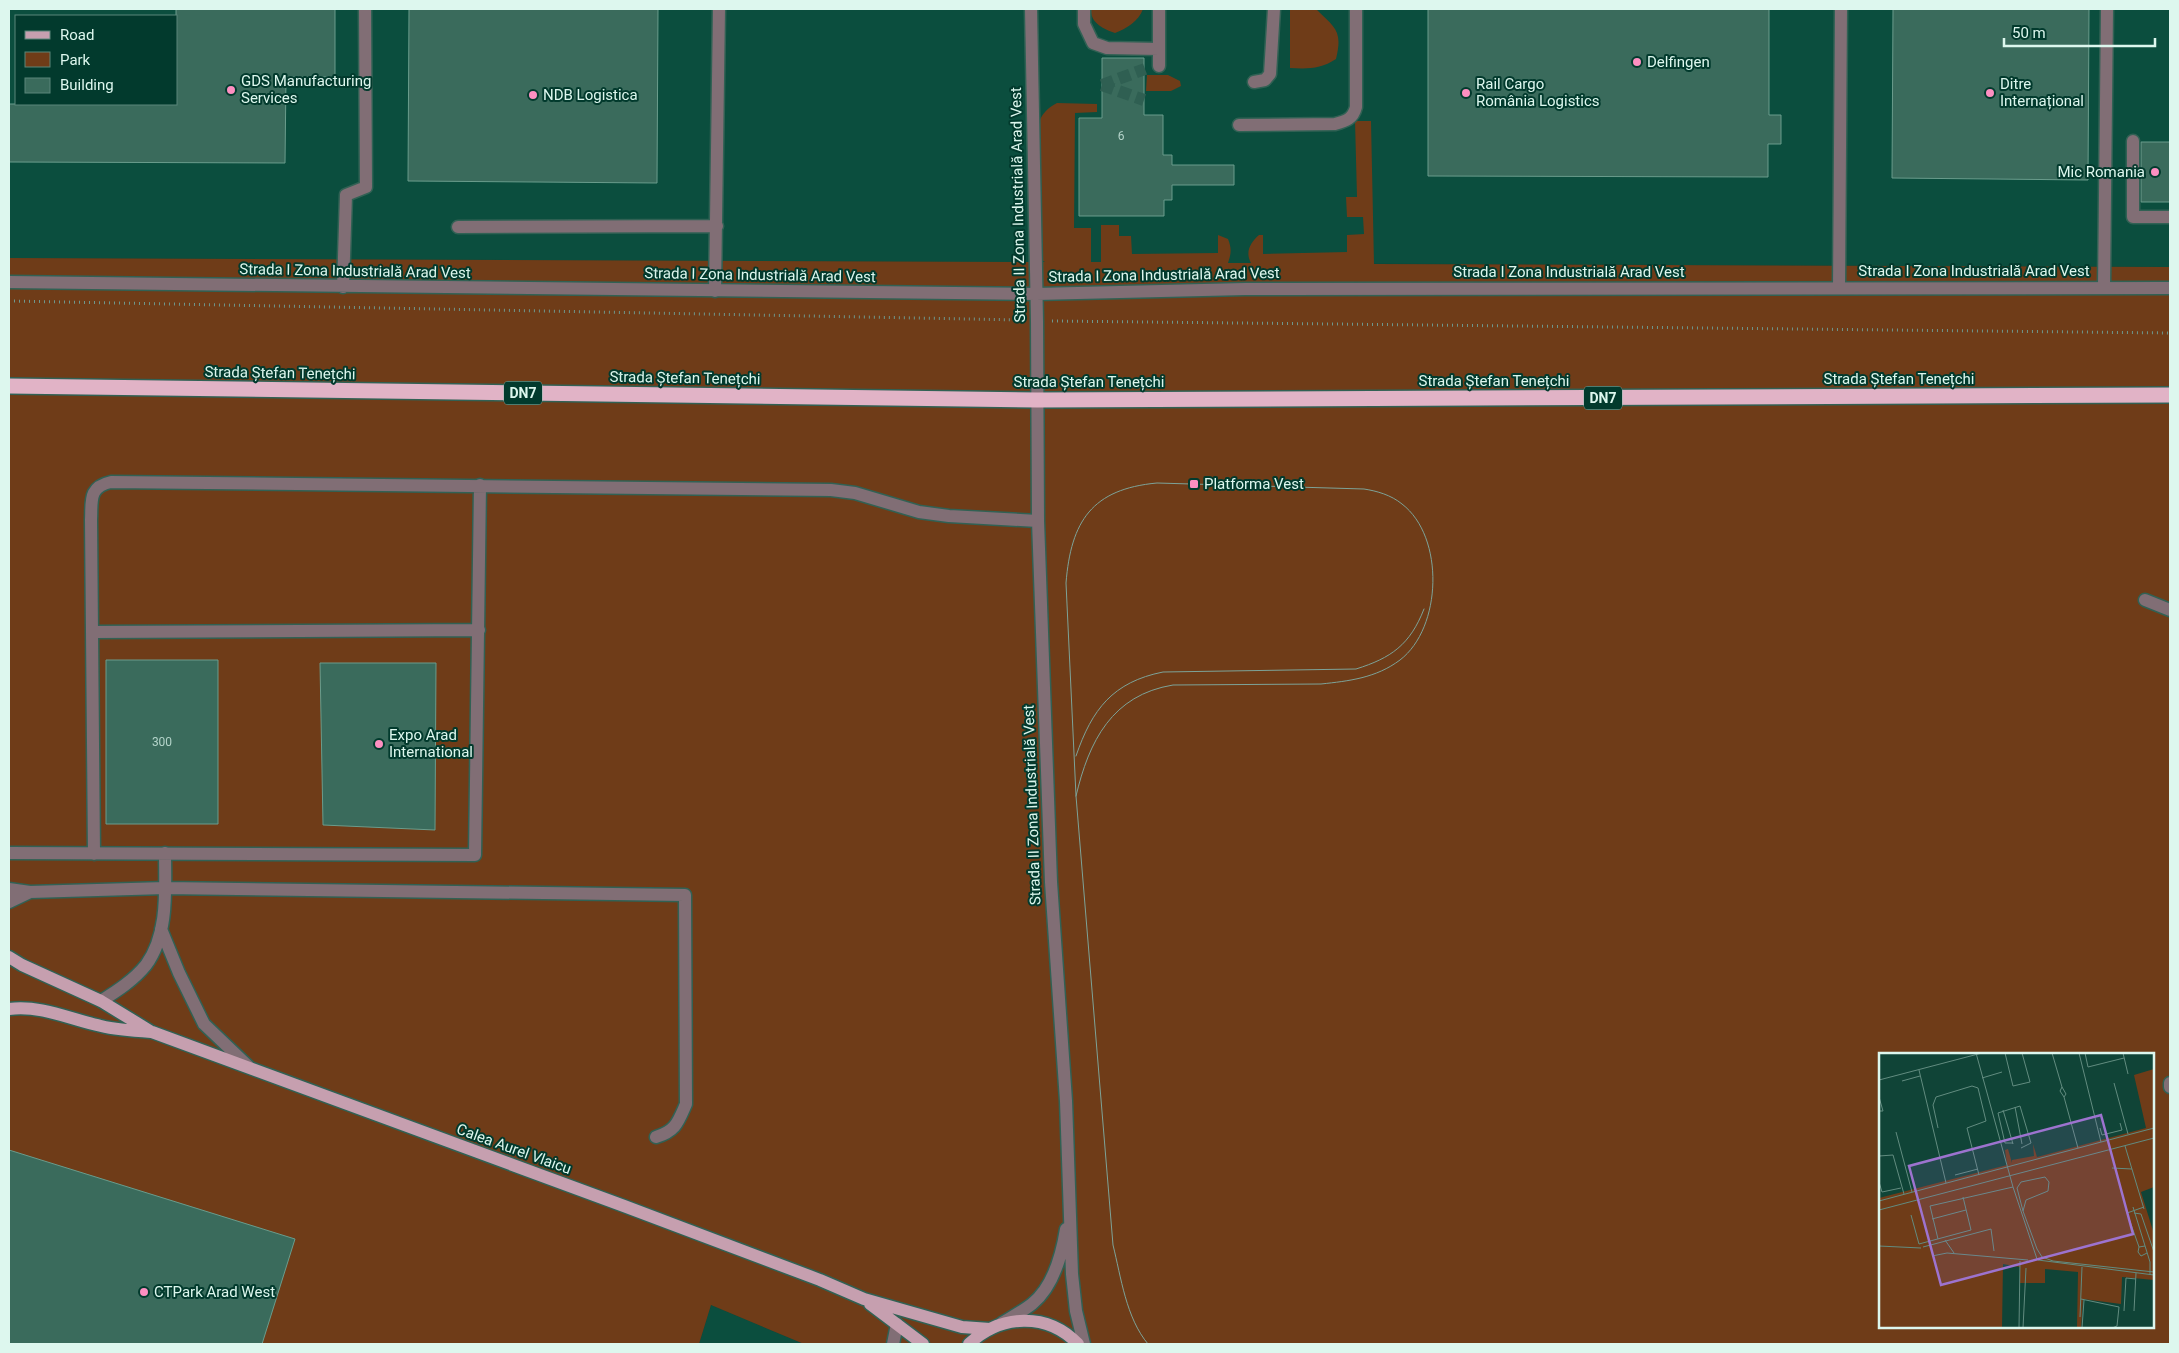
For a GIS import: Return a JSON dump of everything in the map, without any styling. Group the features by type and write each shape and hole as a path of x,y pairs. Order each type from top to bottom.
{"highway":[{"name":"Strada Ștefan Tenețchi","path":"9,386 1037,400 2170,395"}],"main road":[{"path":"9,957 22,965 101,1001 152,1032"},
{"path":"9,1009 26,1007 53,1012 100,1026 152,1032"},
{"name":"Calea Aurel Vlaicu","path":"152,1032 248,1066 820,1280 864,1299 962,1327 990,1329"},
{"name":"Calea Aurel Vlaicu","path":"864,1299 923,1344"},
{"path":"969,1344 979,1335 1002,1323 1029,1320 1050,1325 1070,1336 1078,1344"}],"street":[{"path":"343,287 346,195 366,187 365,9"},
{"path":"715,291 719,9"},
{"name":"Strada II Zona Industrială Arad Vest","path":"1030,9 1037,400"},
{"path":"1084,9 1084,24 1093,43 1107,48 1159,49"},
{"path":"1159,9 1159,66"},
{"path":"1254,82 1265,80 1270,74 1274,9"},
{"path":"1239,125 1335,124 1348,120 1356,107 1356,9"},
{"path":"1839,288 1841,9"},
{"path":"2104,288 2107,9"},
{"path":"2133,141 2133,217 2170,217"},
{"path":"458,227 716,226"},
{"name":"Strada I Zona Industrială Arad Vest","path":"9,282 1036,294 1254,289 2170,288"},
{"name":"Strada II Zona Industrială Vest","path":"1037,400 1038,521 1051,882 1070,1207 1072,1274 1076,1310 1084,1344"},
{"path":"94,854 91,520 92,494 101,484 111,482 480,485 832,490 855,493 919,512 949,516 1038,521"},
{"path":"9,853 94,854 165,852 475,855 480,485"},
{"path":"2145,600 2170,610"},
{"path":"92,632 479,630"},
{"path":"101,1001 122,988 146,964 161,929 165,888 165,852"},
{"path":"9,889 30,892 165,888 685,895 686,1104 678,1122 669,1133 656,1137"},
{"path":"9,902 30,892"},
{"path":"161,929 179,973 204,1024 248,1066"},
{"name":"Strada II Zona Industrială Vest","path":"1002,1323 1034,1303 1048,1282 1061,1258 1070,1207"},
{"path":"893,1344 896,1324"}],"path":[{"path":"9,300 1037,321 2170,333"}],"shaded area":[{"path":"9,9 2170,9 2170,267 9,258"},
{"path":"711,1305 804,1344 699,1344"}],"green space":[{"path":"1091,9 1143,9 1132,24 1115,33 1095,22"},
{"path":"1290,9 1316,9 1333,26 1338,35 1339,42 1336,59 1314,68 1290,68"},
{"path":"1147,75 1168,75 1180,81 1181,86 1171,91 1146,91"},
{"path":"1057,103 1097,104 1097,112 1075,113 1074,228 1091,228 1091,262 1101,262 1101,225 1119,225 1119,236 1131,236 1132,254 1218,253 1218,235 1228,239 1231,251 1228,263 1251,263 1248,255 1249,248 1259,235 1263,235 1263,254 1347,252 1347,235 1364,234 1363,217 1347,217 1346,197 1357,197 1355,121 1371,121 1374,264 2170,267 2170,1344 804,1344 711,1305 699,1344 9,1344 9,258 1045,262 1040,259 1038,124 1045,112"}],"building":[{"name":"GDS Manufacturing Services","path":"176,9 335,9 335,77 286,77 285,163 9,162 9,104 178,105 178,15 176,15"},
{"name":"NDB Logistica","path":"409,9 658,9 657,183 408,181"},
{"name":"Delfingen","path":"1428,9 1769,9 1769,115 1781,115 1781,144 1768,144 1768,177 1428,176"},
{"name":"Ditre Internațional","path":"1893,9 2089,9 2088,180 1892,178"},
{"path":"1102,58 1144,58 1144,115 1163,115 1163,155 1172,155 1172,165 1234,165 1234,185 1172,185 1172,200 1164,200 1164,216 1079,216 1079,118 1102,118"},
{"name":"Mic Romania","path":"2141,142 2170,142 2170,202 2141,202"},
{"path":"106,660 218,660 218,824 106,824"},
{"name":"Expo Arad International","path":"320,663 436,663 435,830 323,825"},
{"name":"CTPark Arad West","path":"9,1150 295,1239 262,1344 9,1344"}],"tunnel":[{"path":"1102,85 1145,69"},
{"path":"1102,85 1144,100"}],"tram line":[{"path":"1076,796 1088,757 1096,739 1106,724 1119,710 1134,699 1152,690 1173,685 1331,683 1372,675 1400,660 1414,645 1424,627 1430,605 1433,582 1431,559 1426,538 1416,519 1402,504 1393,498 1379,492 1364,489 1157,483 1135,486 1116,492 1101,501 1089,512 1073,542 1066,583 1076,796 1113,1245 1129,1310 1148,1344"},
{"path":"1076,756 1082,739 1097,711 1107,700 1131,683 1163,672 1356,669 1389,655 1406,641 1424,609"}],"place":[{"name":"Delfingen","path":"1637,62"},
{"name":"GDS Manufacturing Services","path":"231,90"},
{"name":"Rail Cargo România Logistics","path":"1466,93"},
{"name":"Ditre Internațional","path":"1990,93"},
{"name":"NDB Logistica","path":"533,95"},
{"name":"Mic Romania","path":"2155,172"},
{"name":"Platforma Vest","path":"1194,484"},
{"name":"Expo Arad International","path":"379,744"},
{"name":"CTPark Arad West","path":"144,1292"}]}
